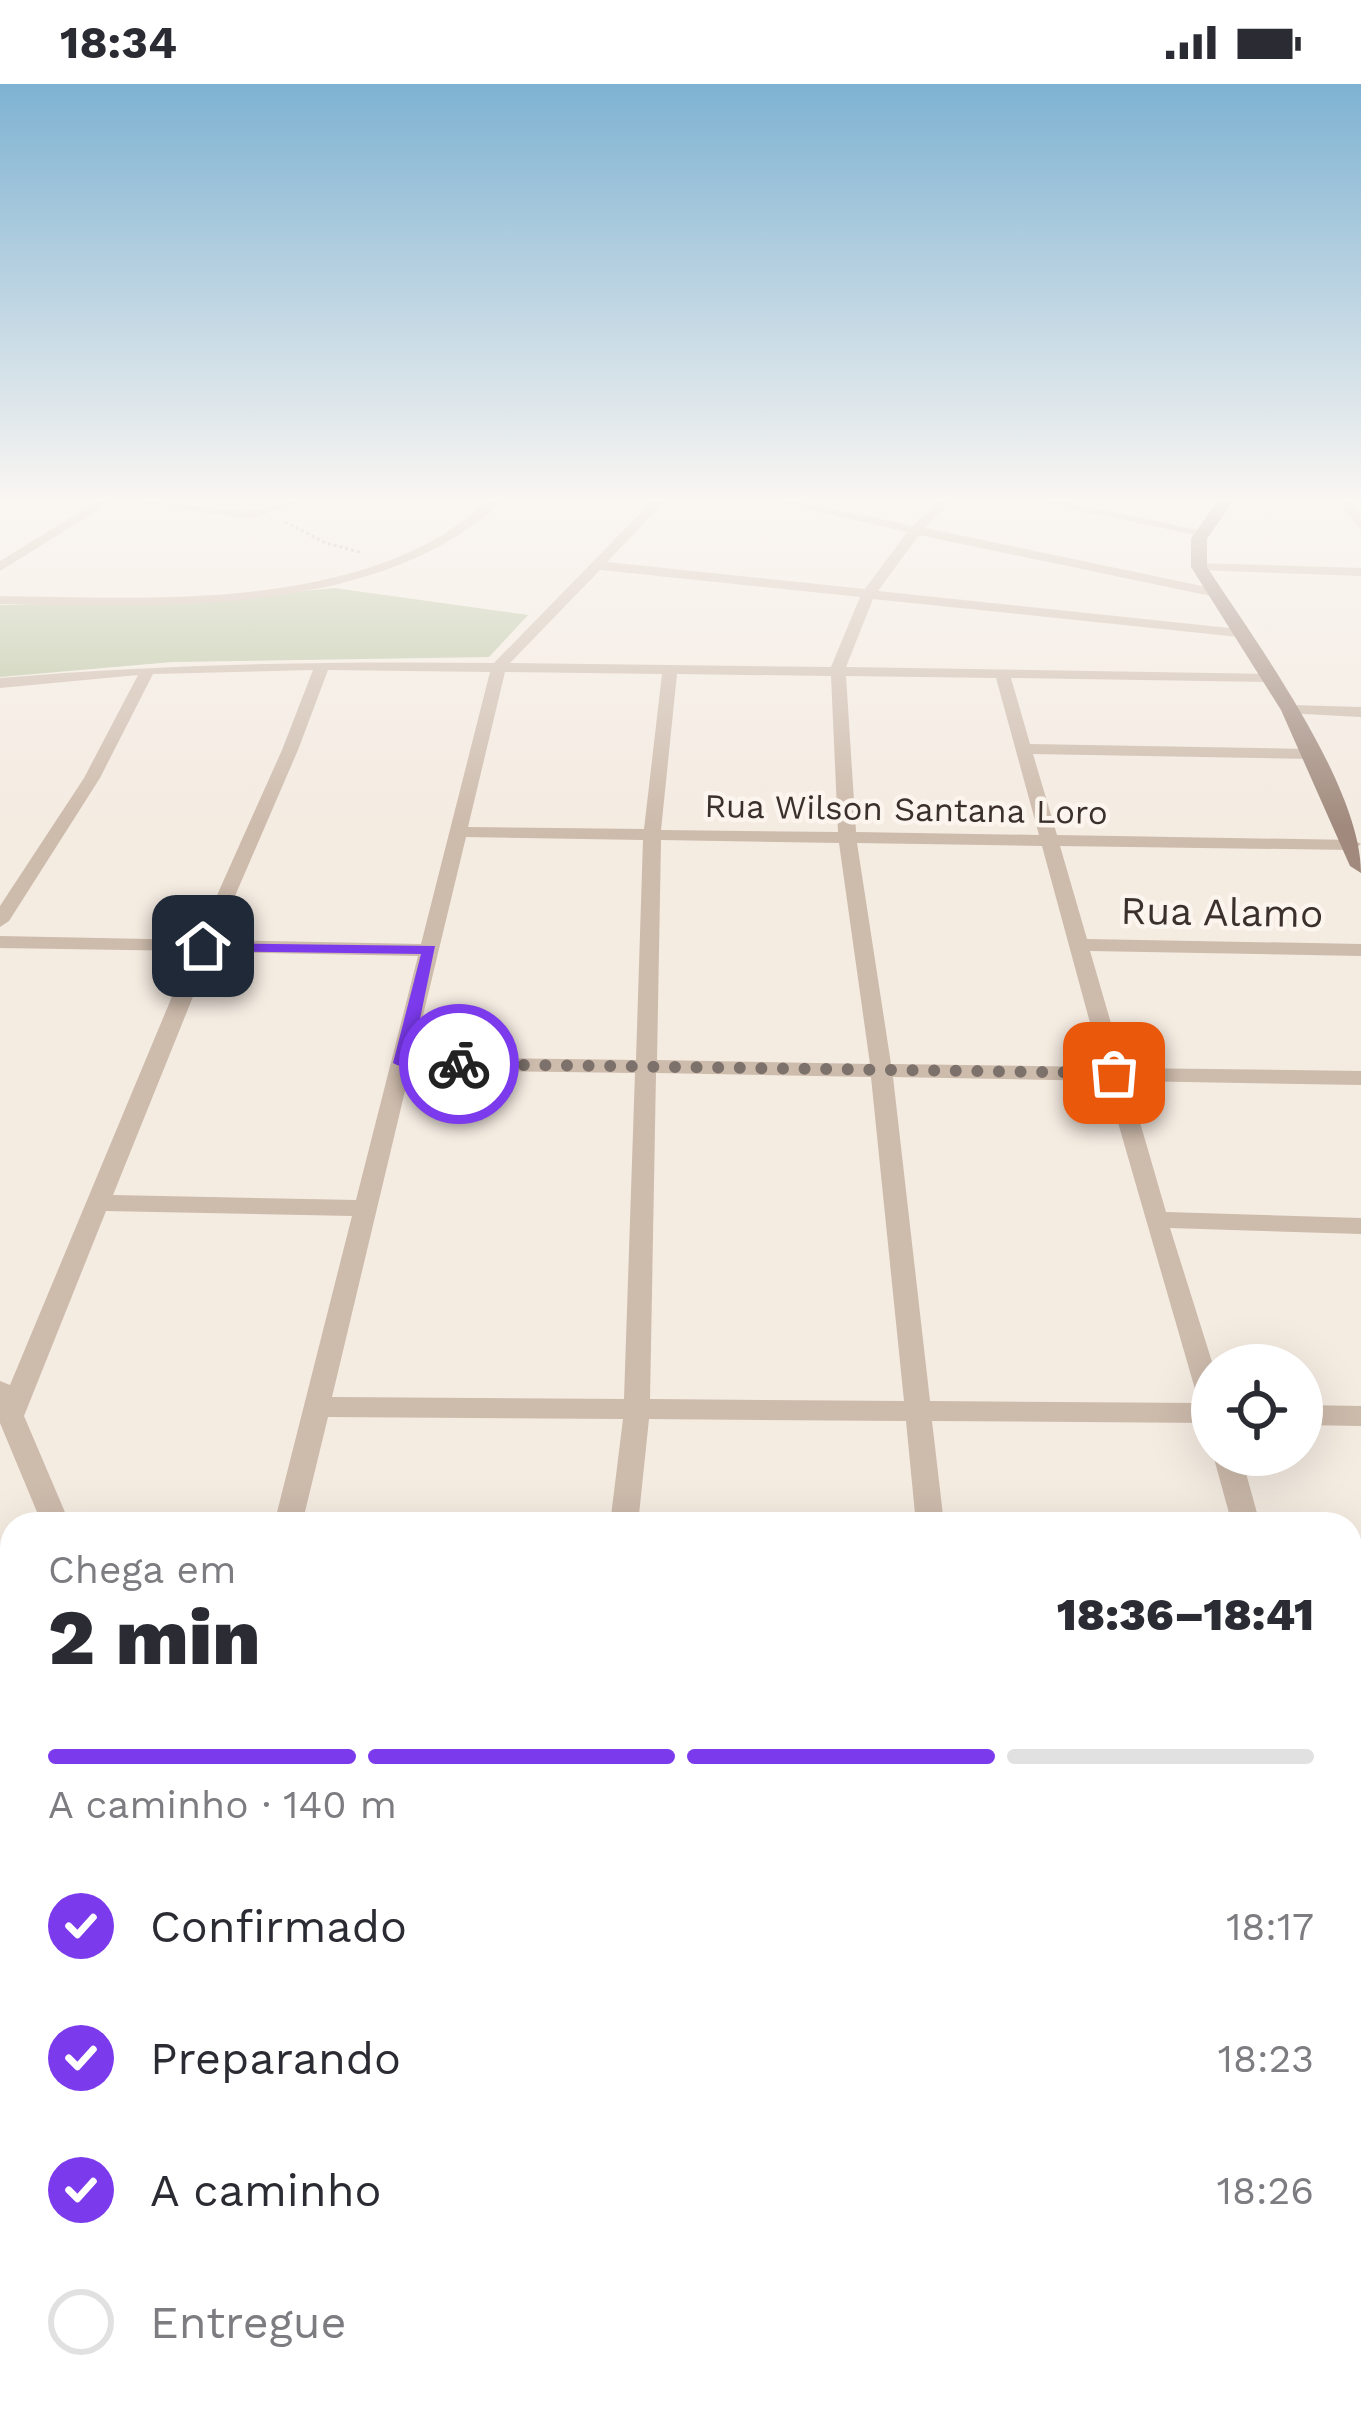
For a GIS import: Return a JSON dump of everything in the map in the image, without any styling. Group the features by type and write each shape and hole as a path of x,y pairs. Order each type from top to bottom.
{"main road":[{"path":"1223,610 1291,710 1361,866"}],"street":[{"path":"291,1512 499,666 551,610"},
{"path":"863,610 838,670 847,837 881,1069 928,1512"},
{"path":"1019,610 1239,633"},
{"path":"51,1512 6,1403 98,1204 322,664"},
{"path":"0,683 148,670 322,664 1268,676"},
{"path":"625,1512 637,1411 652,834 670,668"},
{"path":"0,921 92,778 148,670"},
{"path":"1003,673 1194,1344"},
{"path":"1291,710 1361,712"},
{"path":"1022,748 1312,754"},
{"name":"Rua Wilson Santana Loro","path":"459,832 1353,845"},
{"path":"0,942 430,950"},
{"name":"Rua Alamo","path":"1081,945 1361,950"},
{"path":"402,1063 1361,1078"},
{"path":"98,1204 364,1208"},
{"path":"1156,1220 1361,1226"},
{"path":"319,1407 1191,1412"},
{"path":"1323,1415 1361,1416"},
{"path":"1233,1476 1243,1512"}],"green space":[{"path":"0,610 490,610 528,615 489,657 172,662 0,677"}],"way so far":[{"path":"459,1064 1114,1073"}],"route":[{"path":"203,946 430,950 402,1063 459,1064"}]}
